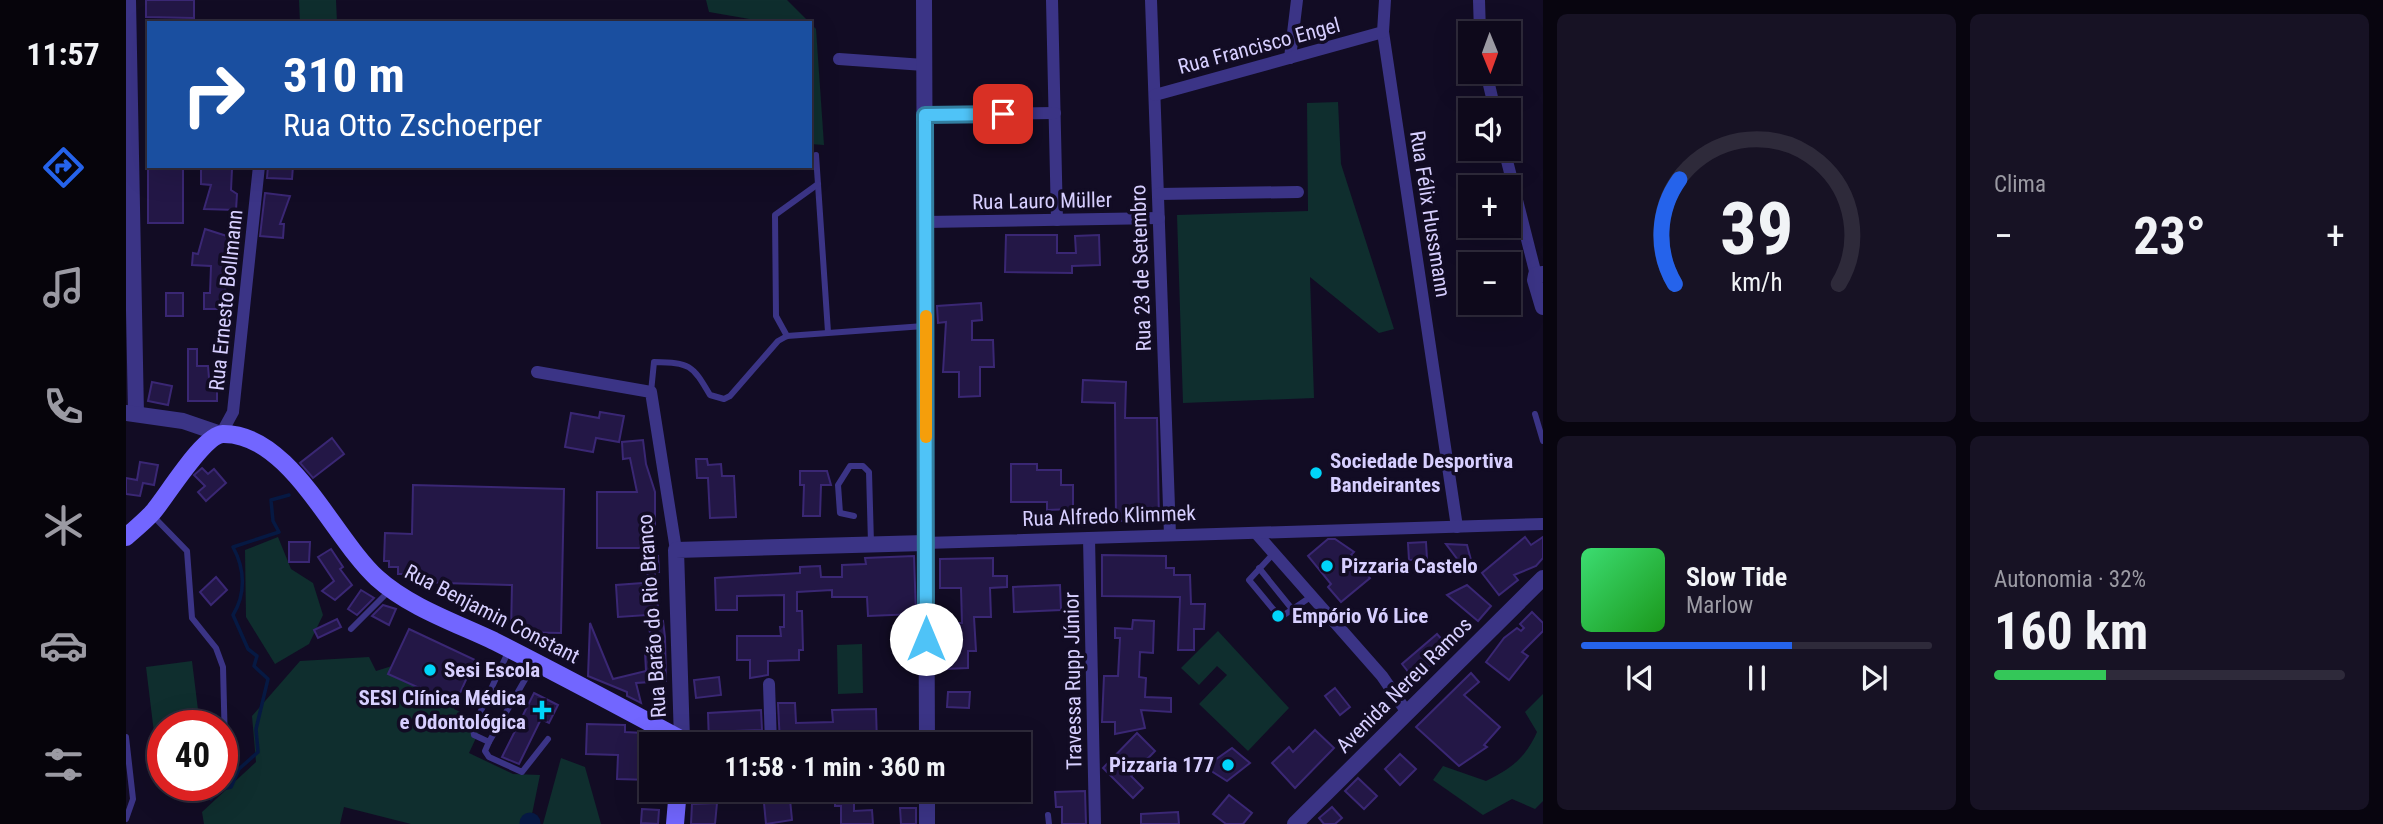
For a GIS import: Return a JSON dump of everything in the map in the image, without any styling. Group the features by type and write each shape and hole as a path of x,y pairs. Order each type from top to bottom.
{"main road":[{"path":"126,537 151,515 198,452 221,434"},
{"name":"Rua Benjamin Constant","path":"221,434 255,442 282,460 360,560 391,590 535,662 664,732"},
{"path":"675,824 677,802"}],"street":[{"path":"128,0 132,193 131,414"},
{"path":"924,0 927,732"},
{"path":"1052,0 1057,220"},
{"name":"Rua 23 de Setembro","path":"1151,0 1170,536"},
{"path":"1290,58 1297,0"},
{"path":"1383,32 1385,0"},
{"path":"1479,0 1480,21"},
{"name":"Rua Francisco Engel","path":"1155,95 1383,32"},
{"name":"Rua Félix Hussmann","path":"1383,32 1457,527"},
{"path":"839,59 924,65"},
{"path":"925,115 1055,113"},
{"path":"1507,161 1539,275 1543,307"},
{"name":"Rua Ernesto Bollmann","path":"221,434 233,412 259,168"},
{"path":"1158,194 1297,192"},
{"name":"Rua Lauro Müller","path":"926,222 1159,218"},
{"path":"537,372 651,392"},
{"name":"Rua Barão do Rio Branco","path":"651,392 676,550 682,732"},
{"name":"Rua Benjamin Constant","path":"131,414 192,424 221,434"},
{"name":"Rua Alfredo Klimmek","path":"676,550 1543,524"},
{"path":"1256,533 1381,676 1406,711"},
{"name":"Travessa Rupp Júnior","path":"1089,538 1095,824"},
{"name":"Avenida Nereu Ramos","path":"1295,824 1543,578"},
{"path":"769,684 771,732"},
{"path":"927,802 927,824"}],"lane":[{"path":"816,155 828,332"},
{"path":"126,161 132,193"},
{"path":"787,336 775,316 775,215 818,184"},
{"path":"651,392 652,363 681,363 695,370 710,395 724,400 787,336 926,326"},
{"path":"1535,414 1543,441"},
{"path":"854,516 840,513 838,485 850,466 863,466 869,472 871,545"},
{"path":"151,515 187,551 192,618 216,648 223,667 224,710"},
{"path":"1274,553 1250,577 1250,583 1279,615 1312,596"},
{"path":"1259,568 1292,609"},
{"path":"351,629 391,590"},
{"path":"489,742 474,735 473,728 509,649"},
{"path":"535,662 485,751 489,757 522,772 548,739"},
{"path":"126,737 133,799 126,819"},
{"path":"1048,815 1049,824"}],"green space":[{"path":"299,0 336,0 337,21 300,21"},
{"path":"706,0 787,0 808,21 761,21 709,12"},
{"path":"812,25 816,29 824,145 812,144"},
{"path":"1338,102 1341,164 1394,329 1379,333 1310,277 1314,398 1183,403 1177,215 1308,211 1307,103"},
{"path":"278,537 291,569 313,583 323,615 309,644 275,664 246,617 245,550"},
{"path":"1218,631 1289,708 1248,751 1199,704 1227,675 1217,666 1199,685 1181,668"},
{"path":"862,644 863,693 838,694 837,645"},
{"path":"369,657 376,671 392,666 455,704 454,709 483,723 469,753 513,774 540,775 530,824 411,824 344,807 340,824 204,824 202,812 214,801 238,801 238,779 256,762 252,716 300,661"},
{"path":"192,661 198,710 151,710 146,667"},
{"path":"1543,694 1543,801 1535,809 1512,799 1483,815 1433,780 1443,766 1486,781 1510,767 1528,749 1537,732 1525,712"},
{"path":"561,758 585,767 601,824 543,824"}],"building":[{"path":"146,0 194,0 194,18 146,17"},
{"path":"201,168 232,169 231,190 237,194 236,210 204,209 211,185 201,184"},
{"path":"268,168 293,168 292,179 267,178"},
{"path":"148,169 183,169 183,223 148,223"},
{"path":"265,193 290,196 280,224 284,224 283,238 260,236"},
{"path":"205,229 233,238 229,250 226,249 225,309 204,309 204,293 210,293 211,266 192,265 193,253 198,254"},
{"path":"1006,235 1057,235 1057,253 1076,253 1075,236 1099,235 1100,265 1072,266 1072,273 1005,272"},
{"path":"166,293 183,293 183,316 166,316"},
{"path":"981,303 982,320 972,321 972,340 993,340 994,367 980,367 980,396 959,397 959,372 943,372 946,322 938,323 937,306"},
{"path":"188,349 197,349 197,366 208,366 209,378 217,378 217,401 188,401"},
{"path":"1083,380 1126,382 1125,418 1157,418 1159,520 1116,521 1115,403 1082,402"},
{"path":"152,382 172,386 168,405 148,401"},
{"path":"600,412 624,416 619,442 596,438 593,452 565,447 571,413 599,418"},
{"path":"332,438 344,454 313,478 300,463"},
{"path":"643,440 646,464 655,492 655,556 658,556 659,572 655,572 655,578 648,578 645,548 597,548 597,492 637,492 630,458 623,459 622,442"},
{"path":"696,459 707,459 708,465 721,464 722,476 734,476 736,517 710,518 708,478 697,478"},
{"path":"140,462 158,465 154,485 143,483 140,496 126,494 126,478 137,480"},
{"path":"1011,464 1037,464 1037,470 1061,470 1061,485 1073,485 1073,509 1047,510 1047,502 1011,502"},
{"path":"202,468 208,474 214,469 226,483 206,501 198,492 205,486 194,475"},
{"path":"800,471 827,471 831,485 821,485 820,516 803,516 804,485 800,485"},
{"path":"413,485 564,489 561,633 511,632 512,585 411,582 411,574 398,574 398,567 389,567 389,561 384,561 385,533 412,534"},
{"path":"1525,537 1531,545 1543,537 1543,558 1536,566 1514,575 1518,580 1499,595 1482,573"},
{"path":"1328,539 1335,539 1354,552 1351,555 1370,578 1341,602 1328,587 1331,584 1308,556"},
{"path":"289,542 310,542 309,562 289,562"},
{"path":"1426,542 1427,559 1409,560 1408,543"},
{"path":"1446,544 1467,545 1471,560 1458,560"},
{"path":"331,549 343,567 340,569 352,585 335,600 322,591 334,581 318,557"},
{"path":"1102,555 1166,556 1166,568 1174,568 1174,575 1190,575 1191,604 1205,604 1204,629 1194,629 1194,650 1178,650 1180,597 1102,596"},
{"path":"914,556 916,614 868,616 867,597 832,597 832,590 797,592 797,611 802,611 803,650 799,650 799,660 768,661 768,675 750,678 750,660 737,660 737,636 781,636 780,627 784,627 784,595 737,596 737,610 716,610 715,578 800,573 800,567 820,566 821,577 842,577 842,565 866,564 865,558"},
{"path":"993,558 993,576 1007,576 1007,587 990,588 991,617 974,617 976,651 968,651 968,668 944,669 944,653 952,652 950,623 962,623 961,588 940,588 940,559"},
{"path":"216,577 227,590 211,605 200,592"},
{"path":"656,582 659,622 663,621 665,637 666,681 636,683 641,703 627,696 627,692 588,676 590,623 613,679 646,671 645,652 653,651 647,615 618,617 616,585"},
{"path":"1060,585 1061,610 1014,612 1013,587"},
{"path":"1467,585 1491,606 1478,621 1447,595"},
{"path":"361,590 374,598 357,615 348,609"},
{"path":"383,605 396,609 389,625 372,616"},
{"path":"1532,612 1543,623 1543,631 1522,652 1528,656 1509,680 1486,662 1504,638 1517,628 1521,631 1524,628 1520,624"},
{"path":"337,619 341,627 318,638 314,630"},
{"path":"1133,620 1154,621 1153,653 1140,652 1139,677 1146,678 1145,697 1171,698 1171,712 1141,710 1145,728 1115,734 1115,722 1102,722 1104,676 1118,676 1120,638 1115,638 1115,628 1132,629"},
{"name":"Sesi Escola","path":"409,629 475,660 455,704 388,674"},
{"path":"1437,634 1450,649 1414,679 1402,664"},
{"path":"1471,673 1479,682 1464,695 1500,727 1484,745 1487,747 1459,766 1416,727"},
{"path":"719,677 721,695 696,698 694,680"},
{"path":"1335,688 1350,707 1340,715 1325,696"},
{"path":"948,692 970,692 969,708 947,707"},
{"path":"534,693 558,705 549,723 541,719 519,764 502,757"},
{"path":"778,703 795,703 796,723 833,722 832,710 876,709 877,732 779,732"},
{"path":"761,710 762,730 709,732 708,713"},
{"path":"587,724 625,725 625,732 639,733 639,780 617,779 618,755 586,754"},
{"path":"1315,730 1334,748 1295,788 1272,763 1289,747 1293,752"},
{"path":"1137,733 1155,751 1131,776 1143,788 1133,798 1103,768"},
{"name":"Pizzaria 177","path":"1232,748 1250,763 1227,781 1205,767"},
{"path":"1400,754 1416,769 1400,785 1385,769"},
{"path":"1358,778 1377,796 1364,809 1345,791"},
{"path":"1085,791 1086,824 1062,824 1062,807 1056,807 1055,792"},
{"path":"1229,795 1252,813 1243,824 1226,824 1213,814"},
{"path":"790,802 792,820 766,824 764,803"},
{"path":"835,802 854,802 854,811 872,810 873,824 841,824 841,806 835,806"},
{"path":"717,803 715,824 691,824 692,804"},
{"path":"1332,807 1342,818 1335,824 1324,824 1319,818"},
{"path":"900,808 916,808 916,824 901,824"},
{"path":"642,809 659,810 658,824 641,823"},
{"path":"1178,812 1179,824 1141,824 1141,814"}],"waterway":[{"path":"238,771 258,752 256,729 268,679 254,666 257,656 248,649 233,615 242,590 242,573 233,547 279,532 273,521 271,500 289,495"}],"slow traffic":[{"path":"926,316 926,437"}],"place":[{"name":"Sociedade Desportiva Bandeirantes","path":"1316,473"},
{"name":"Pizzaria Castelo","path":"1327,566"},
{"name":"Empório Vó Lice","path":"1278,616"},
{"name":"Sesi Escola","path":"430,670"},
{"name":"SESI Clínica Médica e Odontológica","path":"542,710"},
{"name":"Pizzaria 177","path":"1228,765"}],"route":[{"path":"926,639 925,115 1003,114"}]}
